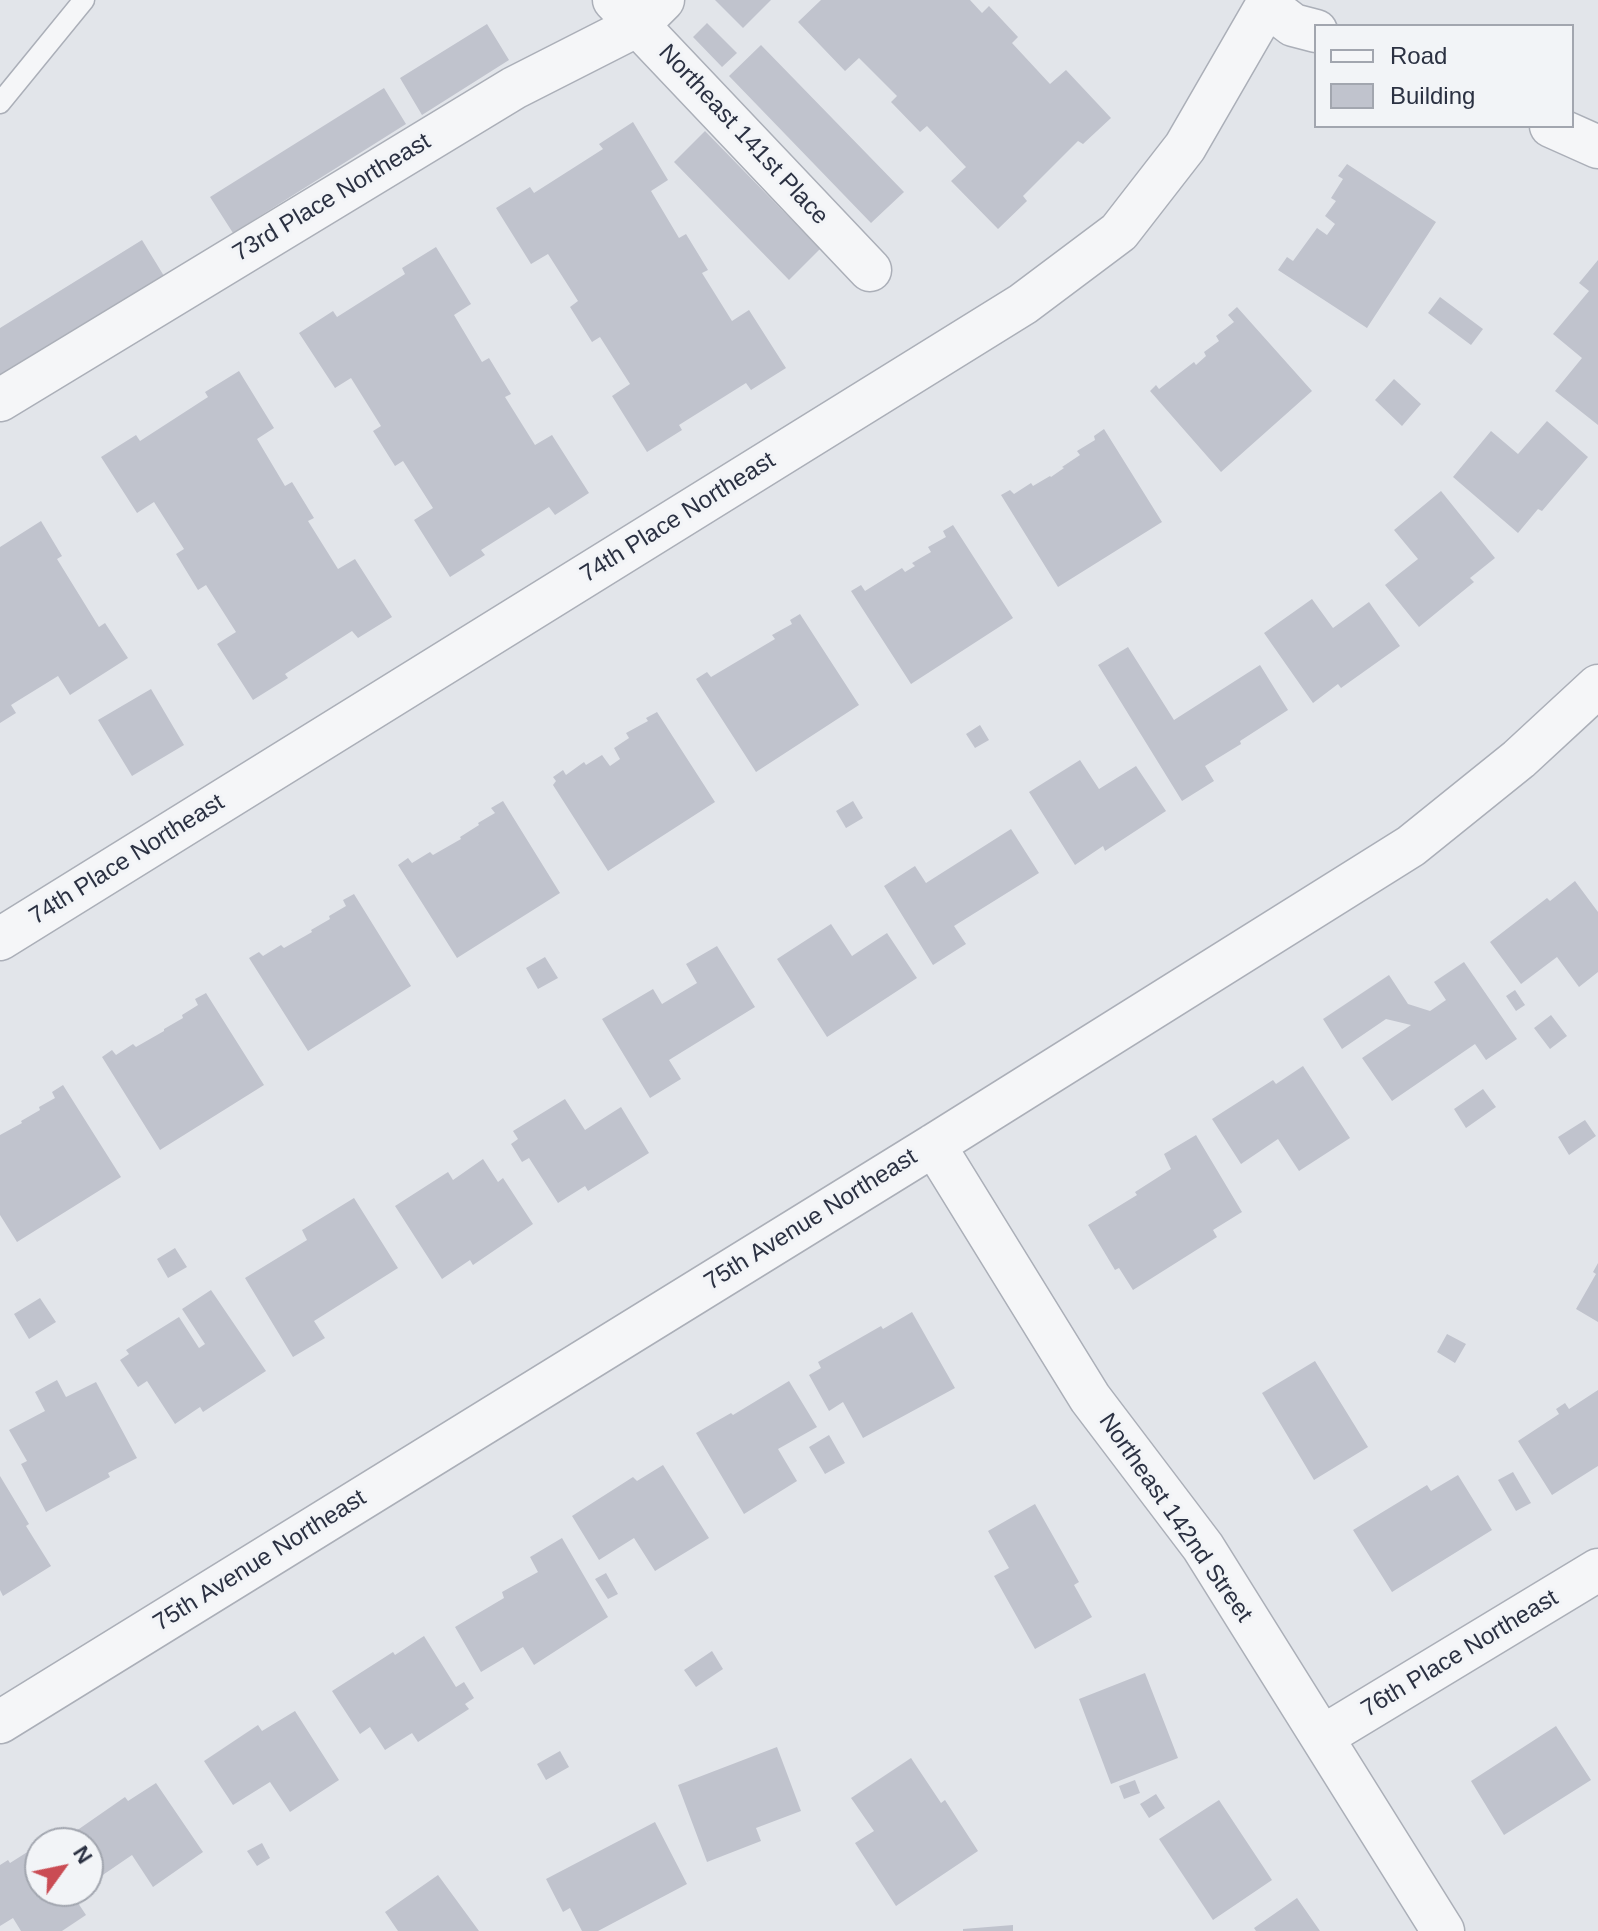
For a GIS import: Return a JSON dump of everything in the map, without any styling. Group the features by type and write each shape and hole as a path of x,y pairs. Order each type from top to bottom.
{"street":[{"path":"1268,3 1293,25 1314,30"},
{"name":"74th Place Northeast","path":"0,939 1023,304 1119,232 1185,147 1268,3"},
{"name":"Northeast 141st Place","path":"639,8 870,270"},
{"name":"73rd Place Northeast","path":"0,400 514,88 639,8"},
{"path":"1555,128 1598,147"},
{"name":"75th Avenue Northeast","path":"0,1722 934,1145 1411,846 1519,759 1598,686"},
{"name":"Northeast 142nd Street","path":"934,1145 1090,1398 1203,1547 1443,1931"},
{"name":"76th Place Northeast","path":"1322,1737 1598,1570"}],"lane":[{"path":"0,103 84,0"}],"building":[{"path":"715,0 771,0 743,28"},
{"path":"821,0 970,0 982,13 989,6 1018,37 1012,43 1050,84 1066,70 1111,118 1083,144 1078,141 1023,196 1027,201 998,229 951,181 966,167 927,126 920,132 891,102 897,96 859,58 845,71 798,22"},
{"path":"707,23 737,53 722,67 693,37"},
{"path":"487,24 509,60 422,115 400,78"},
{"path":"761,45 904,192 871,223 729,76"},
{"path":"384,88 406,124 233,233 210,197"},
{"path":"633,122 668,180 651,191 679,238 686,234 708,270 702,273 732,321 749,310 786,368 751,390 746,383 679,425 682,430 647,452 612,396 630,384 600,337 592,342 570,307 578,301 548,254 531,264 496,208 530,187 534,193 603,149 599,144"},
{"path":"705,131 820,249 789,280 674,162"},
{"path":"1347,164 1436,222 1367,328 1278,270 1287,257 1293,261 1317,228 1327,235 1335,224 1325,216 1336,201 1331,198 1343,179 1338,176"},
{"path":"142,240 164,276 0,379 0,328"},
{"path":"436,247 471,304 454,315 482,362 489,358 511,394 505,397 535,445 552,435 589,493 555,515 549,507 481,550 485,555 450,577 414,520 433,508 403,461 395,466 373,431 381,426 351,378 335,388 299,333 333,311 337,317 405,274 402,268"},
{"path":"1598,260 1598,425 1555,391 1582,358 1553,334 1589,291 1579,283"},
{"path":"1440,297 1483,329 1471,345 1428,313"},
{"path":"1237,307 1312,391 1221,472 1150,391 1156,385 1159,389 1206,356 1204,352 1219,341 1216,336 1234,322 1228,315"},
{"path":"239,371 274,428 257,439 285,486 292,482 314,518 308,521 338,569 355,559 392,617 358,638 352,631 285,674 288,678 253,700 217,644 236,632 206,585 198,590 176,554 184,549 154,502 137,513 101,457 136,435 140,441 208,397 205,392"},
{"path":"1394,379 1421,404 1402,426 1375,400"},
{"path":"1547,421 1588,457 1542,511 1538,509 1518,533 1453,477 1491,431 1518,454"},
{"path":"1104,429 1162,522 1058,587 1001,495 1010,490 1014,494 1031,483 1033,486 1051,477 1080,455 1077,451 1095,440 1094,436"},
{"path":"1441,491 1495,558 1470,578 1474,582 1419,627 1385,585 1418,559 1394,530"},
{"path":"41,521 62,556 57,559 99,627 105,623 128,658 70,695 58,676 11,705 16,713 0,723 0,547"},
{"path":"953,525 1013,618 911,684 851,591 861,585 865,591 902,568 905,572 915,566 912,563 931,552 928,547 946,537 943,531"},
{"path":"1312,599 1333,628 1369,602 1400,646 1341,688 1338,684 1313,703 1264,633"},
{"path":"800,614 859,705 756,772 696,679 707,672 711,677 775,639 772,635 792,624 790,620"},
{"path":"1128,647 1174,720 1260,665 1288,710 1205,766 1214,781 1182,801 1098,665"},
{"path":"151,689 184,745 132,776 98,720"},
{"path":"657,712 715,802 608,871 553,785 556,781 553,777 563,770 566,775 584,762 586,765 602,755 610,766 620,759 614,748 629,738 626,733 648,721 646,718"},
{"path":"980,725 989,740 975,748 966,734"},
{"path":"1080,760 1099,789 1136,766 1166,811 1105,851 1103,846 1075,865 1029,792"},
{"path":"503,801 560,893 457,958 398,865 408,858 412,863 430,852 433,855 461,839 495,813 491,808"},
{"path":"853,801 863,818 846,828 836,811"},
{"path":"1011,829 1039,873 954,926 966,944 933,965 884,886 915,866 926,883"},
{"path":"1575,881 1598,912 1598,972 1579,987 1557,957 1521,984 1490,942 1547,898 1550,901"},
{"path":"354,894 411,986 308,1051 249,958 259,952 263,956 281,945 284,948 312,932 346,906 343,900"},
{"path":"831,924 852,956 887,933 917,978 827,1037 777,959"},
{"path":"717,946 755,1007 669,1060 681,1079 650,1098 602,1019 653,989 662,1004 697,983 686,964"},
{"path":"545,957 558,978 538,989 526,968"},
{"path":"1464,962 1517,1039 1486,1060 1475,1044 1392,1101 1362,1058 1411,1025 1386,1019 1342,1049 1323,1019 1389,975 1408,1004 1430,1011 1446,1000 1434,982"},
{"path":"1515,990 1525,1005 1516,1011 1506,996"},
{"path":"206,993 264,1085 160,1150 102,1057 112,1050 116,1055 133,1044 136,1047 164,1031 198,1005 195,999"},
{"path":"1551,1015 1567,1036 1550,1049 1534,1028"},
{"path":"1303,1066 1350,1138 1299,1171 1278,1139 1241,1164 1212,1119 1273,1080 1276,1084"},
{"path":"63,1085 121,1177 17,1242 0,1215 0,1135 40,1110 39,1107 55,1098 52,1092"},
{"path":"1483,1089 1496,1107 1466,1128 1454,1109"},
{"path":"565,1099 585,1130 621,1107 649,1153 588,1191 585,1186 558,1203 529,1158 522,1162 511,1144 518,1139 513,1131"},
{"path":"1585,1120 1596,1136 1569,1155 1558,1137"},
{"path":"1196,1135 1242,1212 1213,1230 1217,1237 1133,1290 1119,1268 1115,1270 1088,1225 1137,1195 1135,1192 1171,1169 1164,1154"},
{"path":"483,1159 498,1182 503,1178 533,1224 473,1265 470,1260 442,1279 395,1206 448,1172 453,1180"},
{"path":"354,1198 398,1268 314,1321 325,1338 293,1357 245,1278 307,1240 302,1230"},
{"path":"175,1248 187,1267 168,1278 157,1259"},
{"path":"1598,1263 1598,1322 1576,1309 1596,1274 1593,1272"},
{"path":"211,1290 266,1371 203,1412 200,1407 175,1424 147,1381 138,1387 120,1360 129,1354 126,1350 179,1317 199,1348 205,1344 182,1309"},
{"path":"40,1298 56,1322 29,1339 14,1314"},
{"path":"912,1312 955,1388 863,1438 843,1402 829,1411 809,1375 821,1368 818,1362"},
{"path":"1447,1334 1466,1344 1455,1363 1437,1352"},
{"path":"1315,1361 1368,1447 1314,1480 1262,1393"},
{"path":"57,1380 66,1397 96,1382 137,1458 108,1473 110,1477 46,1512 21,1464 27,1461 9,1430 45,1411 35,1392"},
{"path":"789,1381 817,1427 778,1449 797,1481 744,1514 696,1433"},
{"path":"1598,1390 1598,1466 1552,1495 1518,1441 1559,1414 1556,1409 1565,1403 1569,1409"},
{"path":"829,1435 845,1463 825,1474 809,1447"},
{"path":"663,1465 709,1538 655,1571 634,1538 599,1560 572,1516 633,1477 637,1481"},
{"path":"1513,1472 1531,1503 1516,1511 1498,1480"},
{"path":"1458,1475 1492,1530 1392,1592 1353,1530 1427,1485 1431,1491"},
{"path":"0,1476 51,1566 3,1596 0,1590"},
{"path":"1035,1504 1079,1582 1074,1585 1092,1617 1035,1649 994,1576 1009,1568 988,1531"},
{"path":"562,1538 608,1617 534,1665 523,1647 481,1672 455,1627 504,1598 502,1592 538,1572 530,1557"},
{"path":"606,1573 618,1594 608,1599 595,1579"},
{"path":"424,1636 456,1687 464,1682 474,1698 465,1704 469,1709 418,1742 412,1733 385,1750 370,1727 360,1734 332,1691"},
{"path":"712,1651 723,1669 696,1687 684,1670"},
{"path":"1145,1673 1178,1758 1111,1784 1079,1699"},
{"path":"295,1711 339,1780 290,1812 270,1782 233,1805 204,1761 258,1725 262,1731"},
{"path":"1556,1726 1591,1780 1504,1835 1471,1781"},
{"path":"777,1747 801,1811 756,1828 761,1841 707,1862 678,1785"},
{"path":"560,1751 569,1767 546,1780 537,1764"},
{"path":"911,1758 941,1803 945,1800 978,1851 896,1906 855,1843 874,1831 851,1798"},
{"path":"1135,1780 1140,1793 1124,1799 1119,1786"},
{"path":"156,1783 203,1852 153,1887 132,1855 104,1874 104,1827 82,1827 125,1797 128,1801"},
{"path":"1156,1794 1165,1808 1149,1818 1140,1804"},
{"path":"1219,1800 1272,1880 1213,1920 1159,1839"},
{"path":"655,1822 687,1884 598,1931 582,1931 570,1908 563,1912 546,1879"},
{"path":"262,1843 270,1858 257,1866 247,1851"},
{"path":"24,1854 24,1907 81,1907 86,1915 62,1931 21,1931 13,1918 0,1926 0,1865 8,1860 10,1863"},
{"path":"438,1875 479,1931 398,1931 385,1912"},
{"path":"1297,1898 1320,1931 1256,1931 1254,1928"},
{"path":"1013,1925 1013,1931 963,1931 963,1929"}]}
